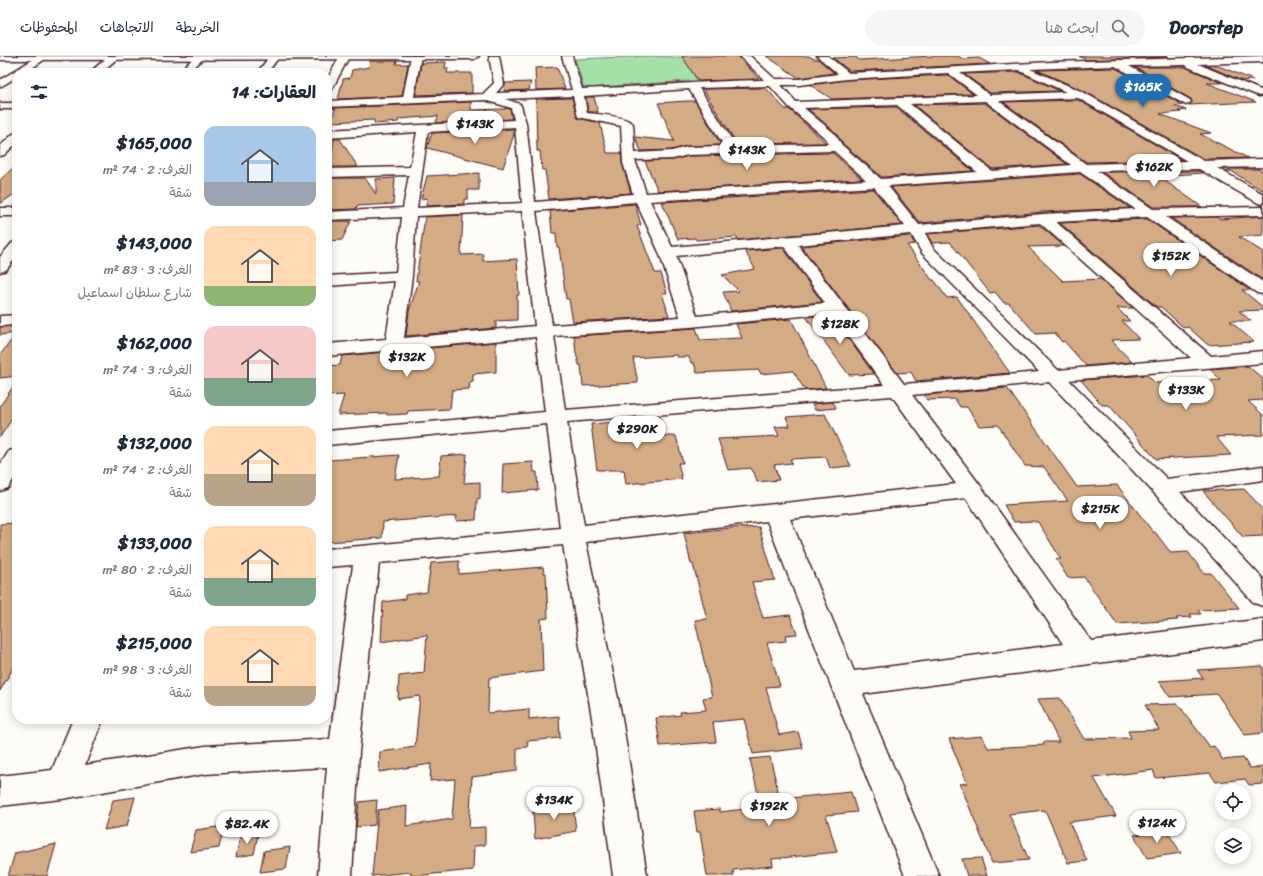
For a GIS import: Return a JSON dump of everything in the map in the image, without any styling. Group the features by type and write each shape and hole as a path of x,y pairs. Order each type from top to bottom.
{"street":[{"path":"4,56 474,56"},
{"path":"332,79 344,56"},
{"path":"408,100 416,56"},
{"path":"486,97 499,84 494,56"},
{"path":"567,56 578,92 582,115 627,124 628,157 642,197 667,252 690,322"},
{"path":"744,56 771,81 792,105 830,136 837,147 878,183 915,228 927,250 1163,487 1263,596"},
{"path":"822,56 847,76"},
{"path":"1074,56 1094,63"},
{"path":"1156,56 1176,61 1260,93"},
{"path":"1230,56 1263,66"},
{"path":"25,68 43,57"},
{"path":"100,68 114,57"},
{"path":"188,68 200,57"},
{"path":"266,68 274,57"},
{"path":"993,57 1017,66 1079,94 1263,200"},
{"path":"332,104 660,89 710,84 771,81 799,82 847,76 1017,66 1115,62 1263,59"},
{"path":"1115,62 1186,102"},
{"path":"918,64 929,72"},
{"path":"951,71 1083,168 1263,289"},
{"path":"0,84 12,76"},
{"path":"692,86 732,149"},
{"path":"792,105 988,99 1079,94"},
{"path":"486,97 516,106 520,123 544,331 573,535 607,718 630,876"},
{"path":"901,102 989,175"},
{"path":"0,106 12,106"},
{"path":"332,134 520,123"},
{"path":"394,346 404,276 409,213 423,129"},
{"path":"0,152 12,141"},
{"path":"628,157 673,155 687,151 837,147"},
{"path":"332,216 529,207 642,197 878,183 1083,168 1263,163"},
{"path":"332,173 415,170"},
{"path":"667,252 915,228 1043,218 1263,210"},
{"path":"0,212 12,212"},
{"path":"1043,218 1207,362"},
{"path":"787,240 972,490 1085,654"},
{"path":"0,267 12,252"},
{"path":"332,281 404,276"},
{"path":"332,350 394,346 544,331 690,322 837,306"},
{"path":"0,321 12,320"},
{"path":"332,438 557,417 899,390 1263,357"},
{"path":"1163,487 1263,473"},
{"path":"332,558 573,535 972,490"},
{"path":"776,513 922,876"},
{"path":"335,876 344,752 367,555"},
{"path":"845,684 1263,630"},
{"path":"62,784 86,724"},
{"path":"0,791 62,784 205,760 344,752"}],"green space":[{"path":"649,56 701,58 733,78 584,88 575,59"}],"building":[{"path":"682,56 738,56 759,79 698,81"},
{"path":"766,56 809,56 814,59 818,59 834,73 799,78"},
{"path":"958,56 963,59 979,58 990,64 850,71 833,58 856,57 859,60"},
{"path":"1079,56 1166,56 1169,57 1086,60"},
{"path":"370,61 397,61 396,64 408,64 402,96 338,99 343,79 350,78 352,70 369,67"},
{"path":"446,62 445,69 448,68 447,73 472,73 472,93 416,95 421,63"},
{"path":"1205,65 1216,65 1253,80 1242,81"},
{"path":"557,67 565,89 536,90 535,68"},
{"path":"1135,67 1185,67 1222,83 1207,83 1256,102 1189,105 1192,102 1191,99"},
{"path":"1115,68 1183,105 1175,106 1186,110 1178,111 1181,112 1160,114 1211,133 1200,134 1248,158 1204,159 1084,91 1037,70"},
{"path":"1018,72 1060,91 990,93 964,74"},
{"path":"948,75 973,94 832,99 810,85 847,80"},
{"path":"531,82 529,90 504,91 505,83"},
{"path":"766,88 785,109 789,109 826,143 737,144 703,89"},
{"path":"586,97 594,97 598,112 588,112"},
{"path":"572,98 578,118 600,123 607,153 621,153 622,163 631,193 549,199 545,170 542,170 540,151 537,151 536,99"},
{"path":"1078,100 1182,160 1086,162 1003,102"},
{"path":"695,101 721,145 687,146 672,150 641,151 635,137 674,141 658,103"},
{"path":"471,102 471,110 510,109 512,119 436,123 438,116 399,119 398,122 375,124 374,120 332,122 335,109 333,108"},
{"path":"985,103 1067,164 992,169 914,105"},
{"path":"896,107 973,171 882,177 843,144 835,132 808,109"},
{"path":"514,129 514,134 503,168 427,148 432,133"},
{"path":"334,139 340,139 358,167 332,167"},
{"path":"833,153 862,179 658,191 645,161 673,160 688,156"},
{"path":"12,169 12,196 0,204 0,180"},
{"path":"1222,169 1258,169 1263,171 1263,191 1231,171 1226,172"},
{"path":"1199,171 1203,173 1158,176 1202,207 1153,207 1102,172"},
{"path":"479,173 479,190 468,190 468,199 464,199 464,204 426,206 427,198 421,199 427,176"},
{"path":"1080,174 1130,208 1043,212 920,223 891,187"},
{"path":"332,178 365,178 376,194 376,179 395,178 393,204 357,206 356,209 332,210"},
{"path":"873,189 902,225 738,240 737,237 696,240 695,238 678,239 662,202"},
{"path":"635,204 641,225 637,226 655,273 661,273 667,293 662,293 669,316 573,322 569,299 566,299 556,233 552,233 550,211"},
{"path":"463,215 461,255 483,254 483,261 517,259 519,295 517,295 517,320 496,321 496,328 406,336 409,311 419,281 416,281 425,217"},
{"path":"1263,216 1263,235 1239,237 1263,252 1263,280 1171,218 1217,217 1220,219"},
{"path":"1147,219 1250,290 1242,290 1263,307 1263,310 1239,311 1251,321 1230,321 1254,342 1208,345 1188,327 1184,328 1161,307 1157,307 1060,223"},
{"path":"332,221 351,221 342,240 332,241"},
{"path":"1039,225 1064,246 1028,247 1063,281 1101,279 1133,308 1117,308 1130,321 1122,321 1139,339 1111,340 1132,362 1086,366 1055,333 1036,334 1009,303 1004,303 995,292 990,293 950,242 932,243 927,234"},
{"path":"910,236 915,244 907,245 932,280 934,280 947,298 957,297 1010,373 916,381 911,372 897,373 801,246"},
{"path":"783,248 822,302 731,311 723,292 739,291 722,275 755,269 745,251"},
{"path":"831,315 874,374 849,375 806,317"},
{"path":"791,319 826,388 805,390 793,371 761,374 759,370 697,373 694,363 691,363 689,357 677,357 677,355 633,358 638,383 583,386 581,365 579,365 576,353 574,336 696,328 700,340 742,338 736,324"},
{"path":"12,326 12,334 0,335 0,327"},
{"path":"12,339 12,377 0,378 0,355"},
{"path":"496,342 496,372 473,374 473,381 470,382 469,389 452,390 450,409 408,411 407,414 387,415 387,413 338,415 344,395 332,396 332,366 340,365 342,356"},
{"path":"1248,366 1263,379 1263,400 1248,401 1263,415 1263,435 1216,437 1231,455 1156,459 1109,405 1102,405 1081,380 1147,375 1155,383 1221,380 1210,369"},
{"path":"12,388 12,419 0,437 0,406"},
{"path":"1007,388 1077,487 1117,485 1171,553 1188,552 1204,573 1211,573 1239,608 1198,610 1201,614 1190,614 1192,617 1176,618 1178,620 1117,624 1084,577 1068,578 1056,559 1061,559 1038,522 1014,522 1004,505 1068,501 1044,467 1025,466 998,425 979,426 967,407 960,407 955,399 927,400 924,395"},
{"path":"833,402 836,408 815,410 812,404"},
{"path":"825,414 851,466 830,468 826,457 790,459 792,463 774,465 779,480 757,482 751,468 728,470 718,439 779,436 775,427 790,426 786,417"},
{"path":"660,416 665,436 676,436 683,463 678,463 682,479 626,484 624,470 597,470 591,424 636,420 636,418"},
{"path":"467,454 464,483 480,482 480,498 477,499 476,520 456,521 457,516 383,522 382,538 332,542 332,460 399,455 395,479 439,476 441,456"},
{"path":"533,462 534,472 537,472 538,490 502,493 503,464"},
{"path":"1244,489 1263,509 1263,536 1243,537 1203,491"},
{"path":"12,523 12,670 0,691 0,524"},
{"path":"741,527 759,527 775,580 752,582 763,618 790,615 797,634 785,635 786,641 767,643 780,686 766,687 779,735 798,732 803,748 753,754 744,719 713,722 716,742 660,746 656,718 681,715 680,712 706,710 703,698 712,697 695,620 707,619 693,564 691,564 684,533"},
{"path":"459,561 459,574 543,567 544,573 546,573 548,618 541,619 543,671 489,678 488,713 529,709 529,719 559,716 560,738 527,741 528,747 517,748 517,771 472,777 469,828 485,827 485,845 474,846 473,870 414,876 411,876 411,872 372,876 378,810 407,806 406,826 452,819 455,779 430,781 431,764 379,772 380,752 415,747 420,696 398,699 399,676 424,673 427,635 381,642 383,602 405,599 405,595 427,592 431,563"},
{"path":"1263,666 1263,733 1245,735 1217,694 1170,697 1159,681 1203,678 1197,670"},
{"path":"1060,698 1084,739 1131,738 1128,731 1159,730 1145,705 1178,704 1210,747 1214,746 1223,760 1243,758 1250,768 1263,767 1263,784 1251,785 1248,784 1245,779 1216,782 1210,773 1156,778 1153,770 1094,778 1116,816 1069,822 1087,861 1068,863 1045,810 1009,814 1029,860 992,863 960,784 967,783 949,739 982,736 988,748 1044,745 1043,742 1059,742 1038,699"},
{"path":"770,757 780,799 851,792 857,812 826,815 837,852 772,859 773,866 733,870 734,876 707,876 700,832 697,832 694,811 720,809 720,812 761,807 750,759"},
{"path":"135,797 127,826 104,830 113,800"},
{"path":"377,800 375,825 356,827 359,802"},
{"path":"573,804 576,831 535,839 533,811"},
{"path":"224,826 219,848 190,852 196,830"},
{"path":"1167,831 1181,853 1147,858 1134,835"},
{"path":"258,834 254,854 236,857 240,836"},
{"path":"56,844 47,876 8,876 15,853"},
{"path":"290,847 286,869 260,872 264,851"},
{"path":"981,858 987,876 967,876 962,859"}]}
